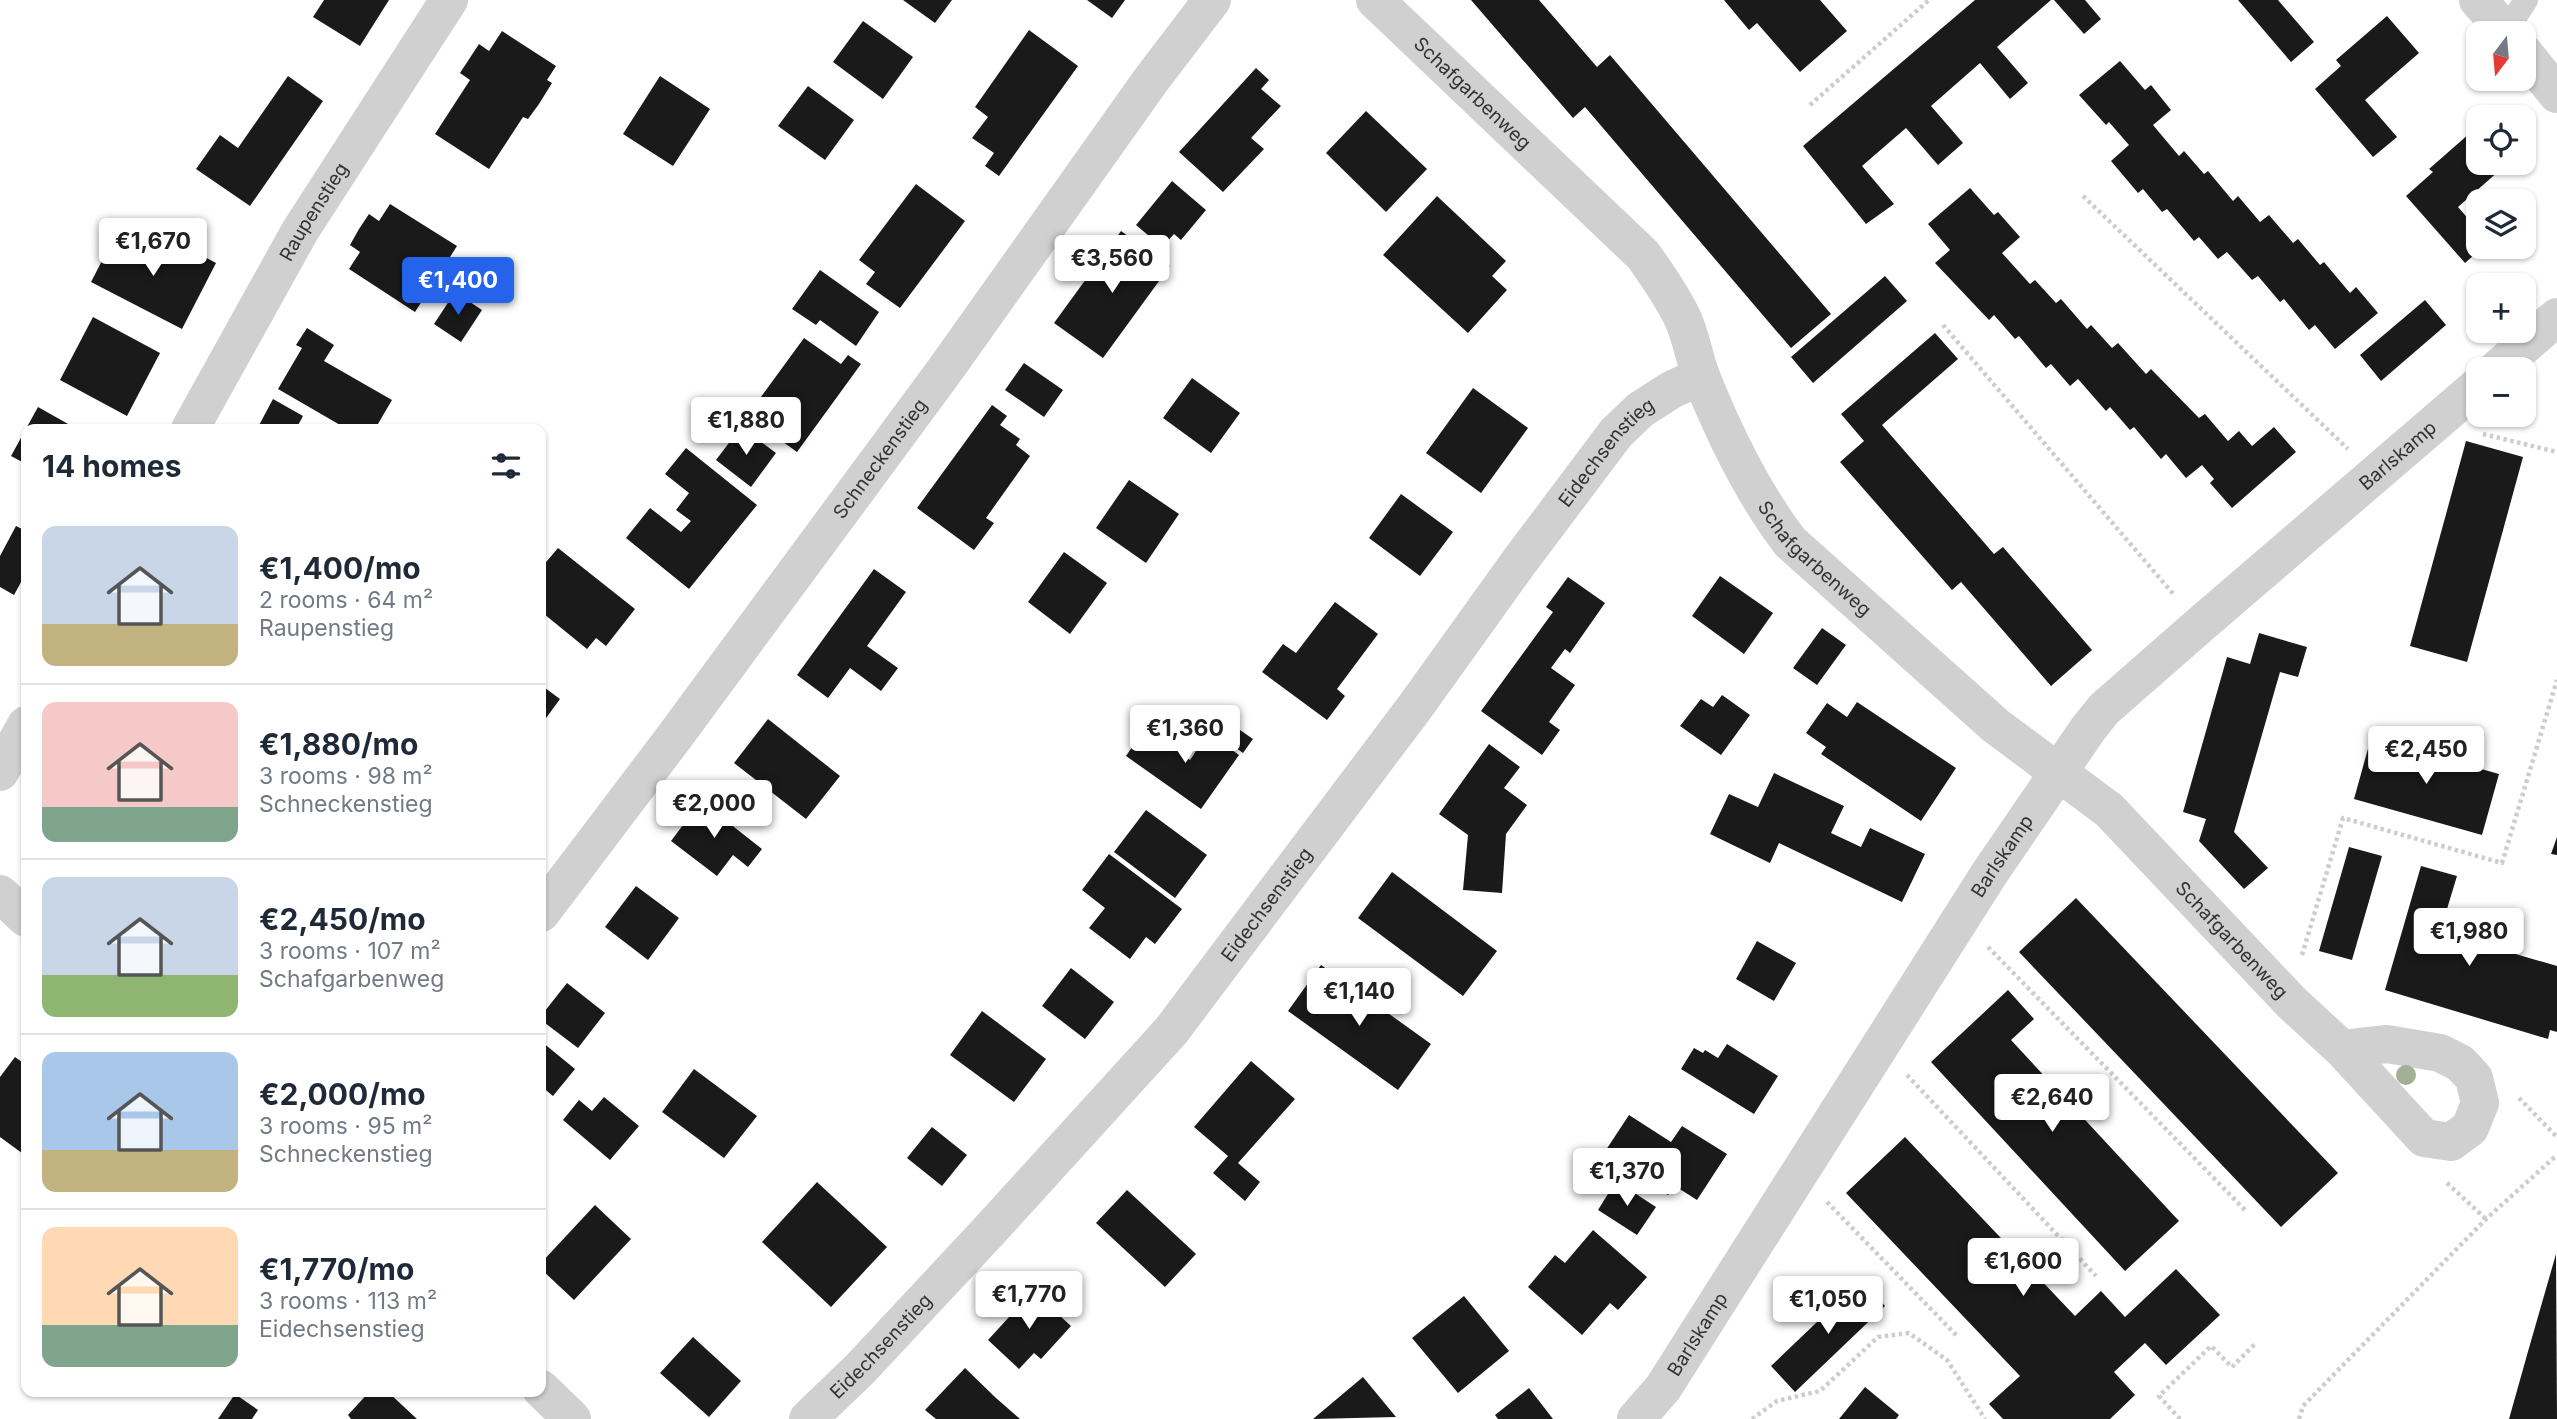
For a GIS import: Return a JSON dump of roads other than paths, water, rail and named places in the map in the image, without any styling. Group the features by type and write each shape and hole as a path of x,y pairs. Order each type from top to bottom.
{"street":[{"name":"Raupenstieg","path":"193,424 300,231 449,0"},
{"name":"Schneckenstieg","path":"546,906 683,726 945,370 1151,80 1212,0"},
{"name":"Schafgarbenweg","path":"1375,0 1643,255 1666,286 1684,321 1701,376 1744,472 1767,511 1790,542 1996,726 2109,810 2269,979 2342,1049"},
{"path":"2536,64 2557,94"},
{"path":"2511,357 2557,317"},
{"name":"Eidechsenstieg","path":"808,1419 860,1369 1171,1031 1415,707 1616,433 1640,410 1671,390 1701,376"},
{"name":"Barlskamp","path":"1636,1419 1662,1388 1989,874 2104,709 2466,396"},
{"path":"0,772 21,733"},
{"path":"0,894 21,913"},
{"path":"546,1394 572,1419"}]}
